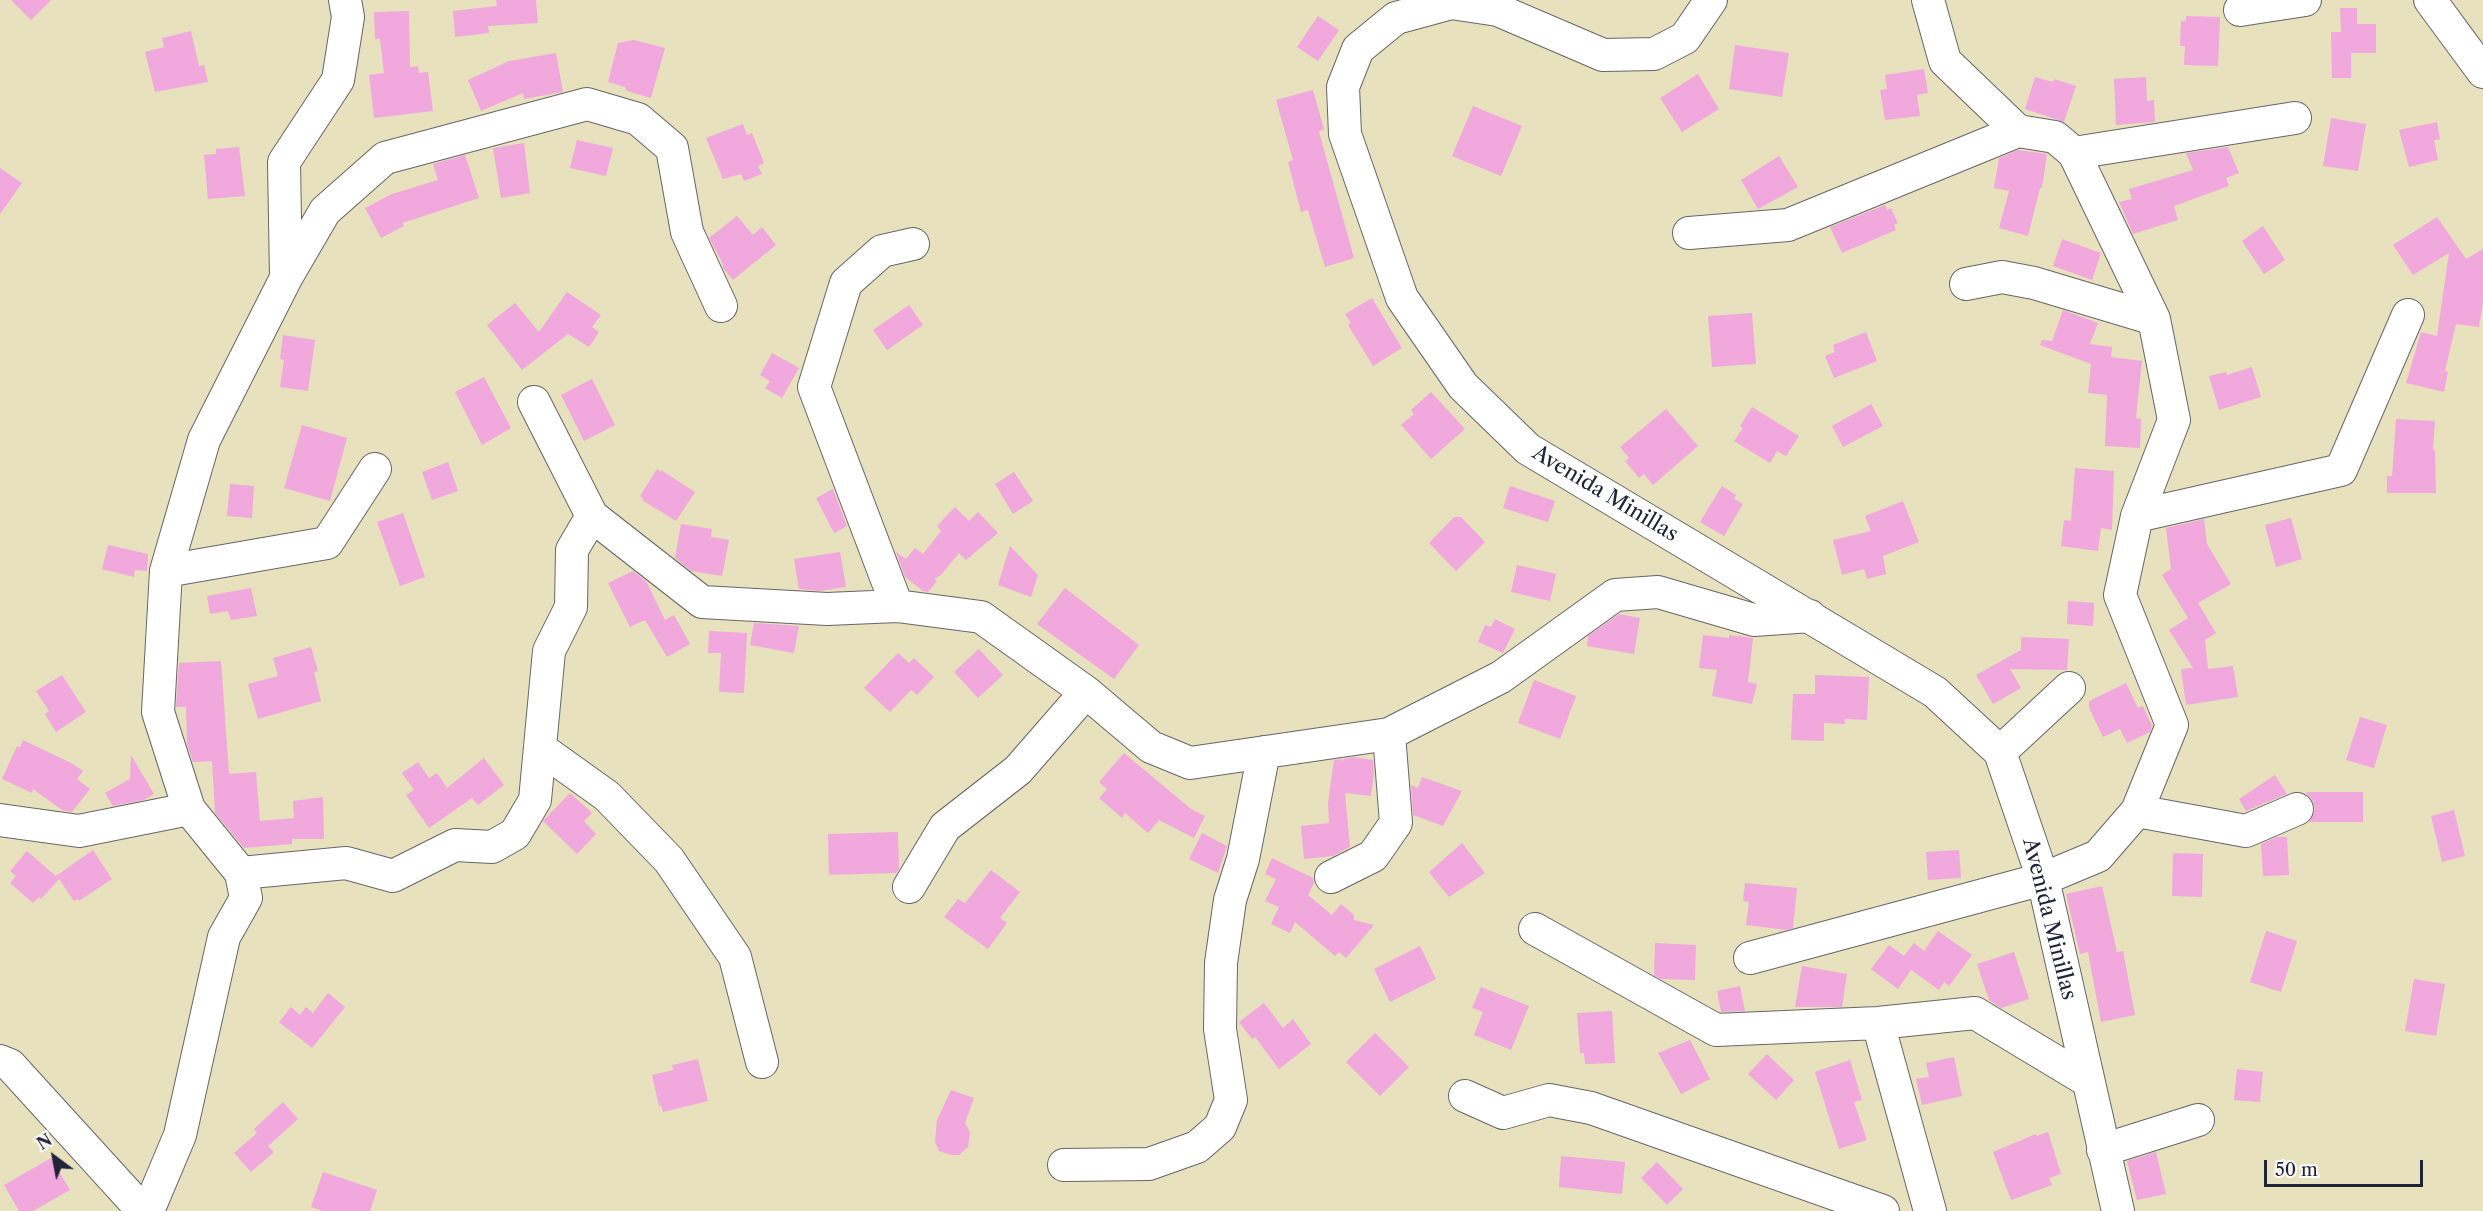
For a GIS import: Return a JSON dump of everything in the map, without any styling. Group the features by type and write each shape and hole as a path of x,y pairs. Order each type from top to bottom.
{"street":[{"path":"286,278 284,162 338,80 348,18 345,0"},
{"name":"Avenida Minillas","path":"1711,0 1685,38 1654,54 1603,55 1498,10 1451,3 1396,18 1358,49 1343,87 1345,134 1402,298 1462,386 1528,449 1935,692 2000,752 2043,879 2118,1211"},
{"path":"1928,0 1945,61 2018,131"},
{"path":"2240,10 2305,0"},
{"path":"2430,0 2483,72"},
{"path":"148,1211 180,1135 224,937 246,898 241,873 189,809 158,712 166,571 204,440 286,278 325,211 385,158 587,104 638,119 672,147 687,232 721,306"},
{"path":"2074,153 2295,118"},
{"path":"1689,233 1788,225 2018,131 2055,136 2074,153 2154,319 2174,420 2137,516 2120,596 2172,725 2137,811 2098,856 2043,879 1750,958"},
{"path":"897,606 814,387 846,283 882,251 913,244"},
{"path":"1966,284 2002,277 2034,283 2154,319"},
{"path":"2137,516 2341,470 2408,315"},
{"path":"534,402 591,516 702,602 827,609 897,606 981,617 1086,692 1151,747 1190,763 1389,734 1501,677 1615,595 1658,592 1754,620 1810,616"},
{"path":"166,571 327,543 375,469"},
{"path":"241,873 346,863 393,876 456,845 492,847 515,834 535,800 549,651 571,607 572,550 591,516"},
{"path":"2000,752 2069,688"},
{"path":"909,887 945,827 1018,770 1086,692"},
{"path":"1331,877 1373,856 1396,823 1389,734"},
{"path":"540,748 607,796 669,860 735,957 762,1062"},
{"path":"1064,1165 1149,1164 1197,1147 1220,1127 1231,1100 1220,1029 1221,963 1230,900 1243,859 1264,752"},
{"path":"0,820 79,831 189,809"},
{"path":"2137,811 2246,831 2296,809"},
{"path":"1535,929 1716,1030 1878,1023 1975,1013 2088,1081"},
{"path":"1878,1023 1930,1211"},
{"path":"0,1061 10,1065 142,1211"},
{"path":"1465,1096 1503,1113 1549,1100 1591,1108 1883,1211"},
{"path":"2103,1150 2199,1120"}],"building":[{"path":"11,0 51,0 31,20"},
{"path":"496,0 536,0 538,23 488,26 489,33 455,37 453,11 497,6"},
{"path":"2340,8 2357,8 2357,24 2376,24 2376,53 2351,53 2351,78 2332,78 2331,32 2341,32"},
{"path":"409,11 410,67 418,66 419,73 428,72 433,111 374,118 369,75 384,73 380,39 375,39 374,12"},
{"path":"1318,16 1339,30 1318,61 1297,47"},
{"path":"2186,16 2220,17 2218,66 2184,65 2185,46 2180,46 2181,21 2186,21"},
{"path":"191,31 199,66 204,65 208,82 155,92 145,52 164,47 162,38"},
{"path":"634,40 665,48 651,98 627,91 625,87 608,82 618,43"},
{"path":"1735,45 1789,53 1782,97 1729,89"},
{"path":"556,53 563,92 524,99 523,93 481,111 468,80 509,61"},
{"path":"1924,69 1928,93 1917,95 1920,116 1885,120 1880,90 1887,89 1885,75"},
{"path":"1698,74 1719,109 1682,132 1660,98"},
{"path":"2035,77 2053,82 2054,79 2076,86 2064,122 2025,109"},
{"path":"2146,77 2147,101 2154,100 2155,122 2116,125 2114,79"},
{"path":"1313,90 1324,129 1319,132 1354,258 1325,267 1308,210 1301,212 1288,162 1293,160 1276,100"},
{"path":"1473,106 1522,126 1501,176 1452,156"},
{"path":"2331,118 2366,124 2358,171 2323,166"},
{"path":"2437,122 2440,139 2434,140 2438,160 2409,167 2399,130"},
{"path":"743,124 747,135 752,133 764,163 758,166 762,174 744,181 741,174 723,179 706,138"},
{"path":"577,140 613,148 606,176 570,168"},
{"path":"524,143 530,193 501,198 493,148"},
{"path":"239,147 245,196 208,199 204,155 216,154 216,149"},
{"path":"2228,147 2239,173 2226,178 2229,186 2174,206 2178,220 2133,234 2119,202 2132,199 2129,189 2193,170 2186,153"},
{"path":"2018,150 2047,154 2042,188 2040,188 2028,236 1999,228 2009,191 1994,188 1999,158"},
{"path":"465,155 479,198 402,223 404,226 381,238 365,208 392,194 438,180 433,164"},
{"path":"1779,156 1798,187 1758,209 1741,180"},
{"path":"0,168 22,183 0,214"},
{"path":"1885,205 1887,210 1891,208 1898,223 1894,225 1896,230 1842,253 1830,227"},
{"path":"737,216 753,235 762,227 776,245 733,280 723,268 709,238"},
{"path":"2437,217 2466,259 2483,249 2483,302 2479,327 2456,324 2445,371 2448,372 2444,392 2406,383 2421,332 2437,336 2449,253 2413,275 2393,245"},
{"path":"2263,226 2285,260 2264,274 2242,241"},
{"path":"2062,239 2101,253 2092,280 2053,266"},
{"path":"567,292 601,315 592,327 599,332 589,347 568,334 522,370 487,325 515,303 539,332"},
{"path":"1372,298 1402,348 1373,366 1348,325 1351,323 1345,314"},
{"path":"909,305 923,325 887,350 873,330"},
{"path":"2063,310 2098,323 2090,344 2112,347 2111,357 2142,361 2136,418 2141,419 2140,448 2105,446 2107,395 2088,393 2091,364 2040,345 2042,340 2052,341"},
{"path":"1752,313 1756,364 1712,367 1708,316"},
{"path":"1866,332 1877,361 1834,378 1825,356 1835,352 1833,345"},
{"path":"283,335 315,340 308,391 280,387 284,360 280,359"},
{"path":"772,353 799,368 782,398 765,388 770,381 760,375"},
{"path":"2252,367 2261,397 2219,410 2209,376 2226,372 2227,375"},
{"path":"484,377 511,428 482,445 455,392"},
{"path":"592,379 615,425 584,441 561,395"},
{"path":"1431,392 1465,429 1431,459 1401,425 1414,414 1411,410"},
{"path":"1871,404 1883,426 1843,447 1832,426"},
{"path":"1752,407 1799,436 1786,456 1777,451 1770,463 1734,441 1743,428 1740,426"},
{"path":"1666,409 1698,446 1653,485 1644,474 1639,478 1625,461 1629,458 1620,447"},
{"path":"2396,419 2435,421 2433,450 2435,450 2436,493 2387,493 2387,476 2392,476"},
{"path":"302,425 347,438 330,501 284,488"},
{"path":"448,462 458,491 432,500 422,472"},
{"path":"2075,468 2114,471 2112,530 2101,528 2098,551 2061,546 2064,520 2071,521"},
{"path":"657,469 695,492 676,521 642,500 640,496"},
{"path":"1014,472 1033,501 1013,514 995,484"},
{"path":"230,484 254,486 252,518 227,516"},
{"path":"1510,486 1555,501 1548,522 1503,508"},
{"path":"1722,486 1736,495 1734,499 1743,504 1724,536 1700,522"},
{"path":"833,489 847,526 834,533 816,498"},
{"path":"1903,501 1919,542 1883,556 1886,574 1867,579 1864,569 1842,575 1833,540 1871,531 1865,516"},
{"path":"955,507 969,521 978,512 998,533 966,560 959,553 941,575 934,579 937,581 928,592 923,591 905,577 896,552 906,559 915,548 923,554 941,531 937,526"},
{"path":"403,513 425,577 400,586 377,522"},
{"path":"1454,517 1461,517 1485,542 1456,571 1429,543"},
{"path":"2291,518 2302,559 2276,567 2265,525"},
{"path":"2204,519 2207,544 2231,584 2198,603 2216,633 2205,640 2208,669 2233,666 2238,697 2186,705 2181,669 2193,668 2169,630 2188,618 2162,575 2171,569 2166,528"},
{"path":"681,524 712,529 711,537 729,540 722,576 691,571 675,558"},
{"path":"108,545 148,554 147,571 135,570 134,577 102,569"},
{"path":"1010,546 1038,575 1031,597 998,585"},
{"path":"840,552 846,587 820,591 799,589 794,559"},
{"path":"1517,565 1556,574 1550,601 1511,592"},
{"path":"633,571 646,581 665,620 674,615 690,644 667,657 645,620 630,627 608,583"},
{"path":"251,588 257,616 231,620 228,611 210,614 207,596"},
{"path":"1065,588 1139,645 1114,679 1037,624"},
{"path":"2068,601 2094,603 2093,626 2067,624"},
{"path":"1619,614 1640,618 1634,654 1587,646 1588,636"},
{"path":"1495,619 1515,629 1503,653 1478,642 1485,625 1491,627"},
{"path":"754,623 799,626 794,653 750,645"},
{"path":"709,631 747,633 744,693 719,692 721,653 708,653"},
{"path":"1703,635 1753,638 1748,682 1757,684 1752,704 1712,696 1717,670 1699,668"},
{"path":"2021,637 2069,639 2067,670 2010,669 2021,688 1993,704 1976,675 2021,650"},
{"path":"311,647 318,671 314,672 321,701 258,719 248,684 278,676 273,658"},
{"path":"979,649 1003,675 978,698 954,672"},
{"path":"898,653 909,663 914,658 934,677 917,695 911,690 890,712 864,688"},
{"path":"221,661 229,774 256,772 260,821 294,818 293,801 323,797 324,839 292,839 292,844 244,848 215,813 212,761 193,762 187,744 186,707 176,707 179,663"},
{"path":"62,675 86,712 56,732 45,714 49,711 36,691"},
{"path":"1815,675 1869,677 1867,720 1845,719 1845,724 1824,723 1824,741 1791,740 1793,694 1815,694"},
{"path":"1534,680 1576,696 1560,739 1518,723"},
{"path":"2126,683 2138,708 2143,706 2152,726 2150,732 2127,743 2120,729 2103,737 2089,708 2089,701"},
{"path":"2360,717 2387,725 2374,768 2346,760"},
{"path":"23,740 83,771 77,779 90,789 72,812 62,810 33,789 32,793 2,779 17,746 20,747"},
{"path":"1124,753 1191,809 1205,816 1194,838 1159,820 1148,833 1125,813 1122,818 1099,798 1107,789 1099,782"},
{"path":"131,755 154,794 144,800 113,806 105,793 130,779"},
{"path":"1354,757 1373,760 1374,773 1371,796 1345,793 1350,847 1333,856 1304,859 1301,826 1329,823 1328,803 1334,760 1342,759 1342,763 1343,759"},
{"path":"484,758 504,785 478,805 472,798 429,828 406,795 414,790 402,773 418,762 429,778 437,773 447,788"},
{"path":"2275,775 2287,794 2246,811 2239,799"},
{"path":"1422,777 1462,791 1443,826 1413,815 1411,785 1418,788"},
{"path":"2306,792 2363,792 2363,822 2309,822 2315,810 2313,801"},
{"path":"570,793 592,813 584,821 596,834 577,854 543,821"},
{"path":"2454,810 2465,856 2442,862 2431,816"},
{"path":"898,832 899,869 896,873 829,875 828,834"},
{"path":"1202,833 1227,846 1218,873 1189,859"},
{"path":"2277,837 2287,837 2289,875 2263,876 2261,844"},
{"path":"1462,843 1485,873 1449,897 1429,872"},
{"path":"93,850 112,879 79,901 78,899 74,901 59,879 41,899 39,897 33,903 10,883 16,876 10,871 27,851 58,878 56,876"},
{"path":"1959,850 1961,878 1928,880 1926,852"},
{"path":"2173,853 2203,854 2202,897 2172,896"},
{"path":"1272,858 1313,878 1314,883 1308,895 1332,915 1341,904 1354,915 1354,920 1374,925 1346,958 1339,952 1335,956 1295,922 1290,933 1271,924 1279,907 1265,901 1276,879 1265,874"},
{"path":"991,870 1020,892 1000,918 1007,923 988,949 944,917 958,899 965,903"},
{"path":"1745,883 1797,888 1793,928 1786,930 1746,925 1749,902 1743,901"},
{"path":"2102,886 2117,952 2123,951 2135,1015 2101,1022 2088,952 2080,954 2066,894"},
{"path":"1938,931 1972,955 1949,986 1944,982 1939,990 1911,970 1898,989 1871,969 1889,945 1904,956 1914,943 1924,951"},
{"path":"2266,931 2297,941 2281,992 2250,982"},
{"path":"1655,943 1696,945 1695,980 1661,979 1654,975"},
{"path":"1420,946 1436,979 1390,1002 1374,969"},
{"path":"2014,952 2029,999 2001,1008 1989,1000 1977,964"},
{"path":"1802,966 1847,974 1842,1007 1795,1007"},
{"path":"2414,979 2445,984 2436,1036 2405,1031"},
{"path":"1740,986 1745,1011 1721,1012 1717,991"},
{"path":"1481,987 1529,1006 1511,1050 1474,1035 1483,1012 1472,1008"},
{"path":"328,993 345,1007 312,1048 279,1022 291,1007 300,1015 306,1007 313,1013"},
{"path":"1264,1003 1283,1028 1293,1019 1311,1044 1279,1069 1255,1037 1252,1039 1239,1022"},
{"path":"1612,1011 1615,1063 1585,1064 1584,1053 1580,1053 1577,1013"},
{"path":"1375,1033 1409,1067 1380,1096 1346,1062"},
{"path":"1690,1040 1710,1079 1681,1094 1658,1053"},
{"path":"1767,1054 1794,1080 1776,1100 1748,1074"},
{"path":"1954,1057 1962,1096 1922,1105 1916,1079 1929,1077 1926,1063"},
{"path":"698,1059 708,1101 663,1112 661,1105 659,1106 652,1075 673,1070 672,1065"},
{"path":"1850,1060 1862,1100 1854,1102 1867,1140 1839,1149 1815,1072"},
{"path":"2237,1069 2263,1072 2260,1102 2234,1100"},
{"path":"951,1090 974,1098 965,1123 970,1132 968,1147 959,1155 939,1151 935,1142 937,1120"},
{"path":"283,1102 298,1119 268,1146 274,1152 251,1172 234,1153 257,1133 254,1129"},
{"path":"2048,1132 2061,1174 2049,1178 2052,1185 2011,1200 1993,1152 2036,1134 2037,1136"},
{"path":"2156,1152 2166,1194 2137,1200 2127,1161"},
{"path":"1561,1156 1625,1162 1622,1194 1559,1187"},
{"path":"51,1158 70,1190 33,1211 19,1211 4,1185"},
{"path":"1657,1162 1683,1189 1667,1205 1641,1178"},
{"path":"323,1172 377,1190 370,1211 323,1211 311,1207"}]}
